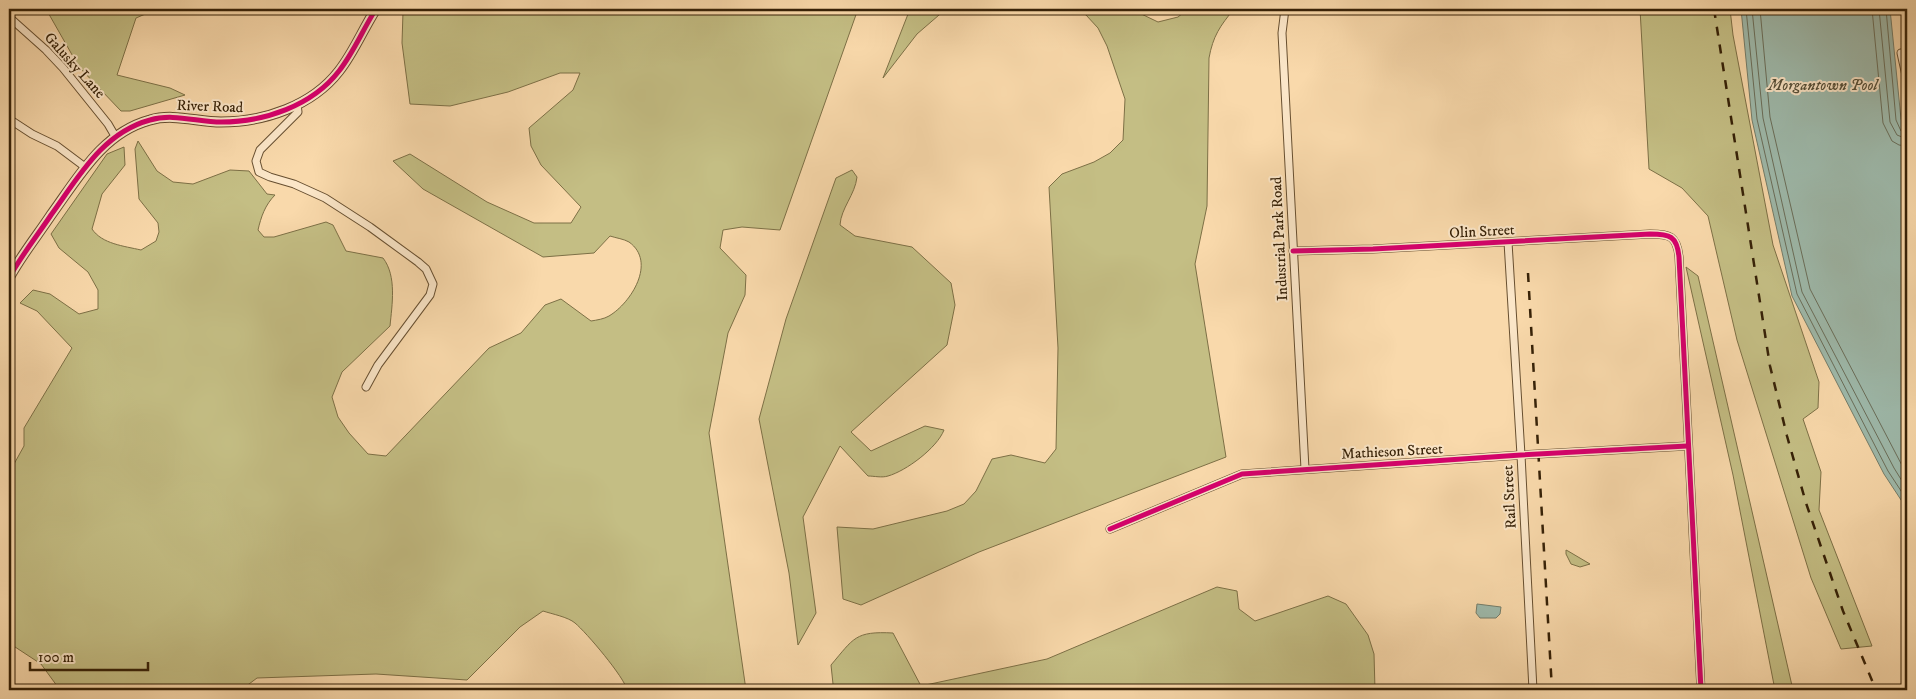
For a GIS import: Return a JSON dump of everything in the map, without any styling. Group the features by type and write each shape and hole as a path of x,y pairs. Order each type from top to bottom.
{"street":[{"name":"River Road","path":"9,278 85,167 115,136 150,120 168,117 219,122 248,120 268,116 297,104 320,90 339,71 376,9"},
{"name":"Industrial Park Road","path":"1285,9 1282,34 1305,469"},
{"name":"Galusky Lane","path":"9,17 63,68 108,124 115,136"},
{"path":"1901,53 1907,80"},
{"path":"297,104 298,112 260,150 256,161 259,172 312,192 350,214 418,262 426,269 433,284 430,295 378,365 366,387"},
{"path":"9,119 32,134 58,146 85,167"},
{"name":"Olin Street","path":"1293,252 1650,234 1662,234 1672,237 1676,242 1679,258 1687,446"},
{"name":"Rail Street","path":"1508,242 1533,690"},
{"path":"1687,446 1701,690"},
{"name":"Mathieson Street","path":"1110,529 1242,474 1687,446"}],"shaded area":[{"path":"46,9 157,9 136,18 117,75 170,88 185,95 130,111 121,111 79,67"},
{"path":"406,9 858,9 780,230 742,227 723,230 720,248 746,275 745,295 728,333 709,433 746,690 627,690 613,666 575,623 543,611 520,627 467,680 376,674 257,678 241,690 60,690 41,664 9,643 9,473 24,446 24,428 72,348 37,311 20,303 33,290 50,294 79,314 98,309 98,290 88,272 59,248 51,234 107,154 124,147 125,165 102,194 92,229 101,238 114,244 141,250 156,241 159,232 158,223 139,199 135,149 138,141 157,171 173,182 193,184 230,170 249,171 267,194 275,195 266,207 259,225 258,230 264,237 274,237 326,222 333,225 346,251 383,258 392,282 390,326 342,372 332,397 338,417 349,433 368,454 386,456 489,348 521,333 545,305 561,299 591,321 600,319 609,316 617,310 625,302 638,282 641,260 637,250 627,241 610,236 594,253 543,257 423,189 393,161 410,154 487,202 534,223 571,223 581,207 541,165 531,146 529,128 573,90 580,73 560,73 508,92 450,106 410,104 402,43 403,12"},
{"path":"910,9 946,9 917,34 883,78"},
{"path":"1077,9 1131,9 1158,22 1178,17 1188,9 1234,9 1218,32 1209,58 1207,206 1195,264 1226,457 979,552 861,605 843,599 837,527 873,529 947,511 964,504 976,491 992,459 1011,455 1045,463 1056,449 1058,348 1049,187 1062,174 1094,162 1110,153 1123,140 1125,99 1107,46 1098,28 1086,15"},
{"path":"1640,9 1730,9 1733,35 1773,245 1819,382 1818,408 1803,419 1821,472 1819,510 1872,646 1841,649 1811,578 1737,340 1708,216 1682,188 1649,169"},
{"path":"852,170 857,177 856,184 843,213 840,225 855,236 912,247 951,283 955,305 947,345 851,432 871,451 925,426 944,430 935,444 920,458 886,477 868,476 840,446 803,517 816,613 798,645 789,573 759,419 786,319 836,178"},
{"path":"1686,267 1698,276 1793,690 1775,690 1733,475"},
{"path":"1566,550 1590,564 1580,567 1571,564"},
{"path":"1217,587 1237,591 1239,609 1255,621 1328,596 1346,604 1368,635 1374,654 1375,690 839,690 833,684 831,665 851,642 863,635 893,633 921,686 1047,659"}],"water":[{"name":"Morgantown Pool","path":"1741,9 1890,9 1901,119 1907,132 1907,509 1884,474 1792,296 1752,120"},
{"path":"1477,604 1501,607 1500,614 1496,618 1480,618 1476,613"}],"railway":[{"path":"1714,9 1770,366 1806,503 1843,611 1876,690"},
{"path":"1528,273 1552,690"}],"cycle path":[{"path":"9,278 82,172 93,158 118,135 133,126 159,118 168,117 212,122 237,121 270,115 301,103 315,94 339,71 376,9"},
{"path":"1293,251 1373,249 1650,234 1663,235 1674,240 1679,257 1701,690"},
{"path":"1110,529 1242,474 1687,446"}]}
